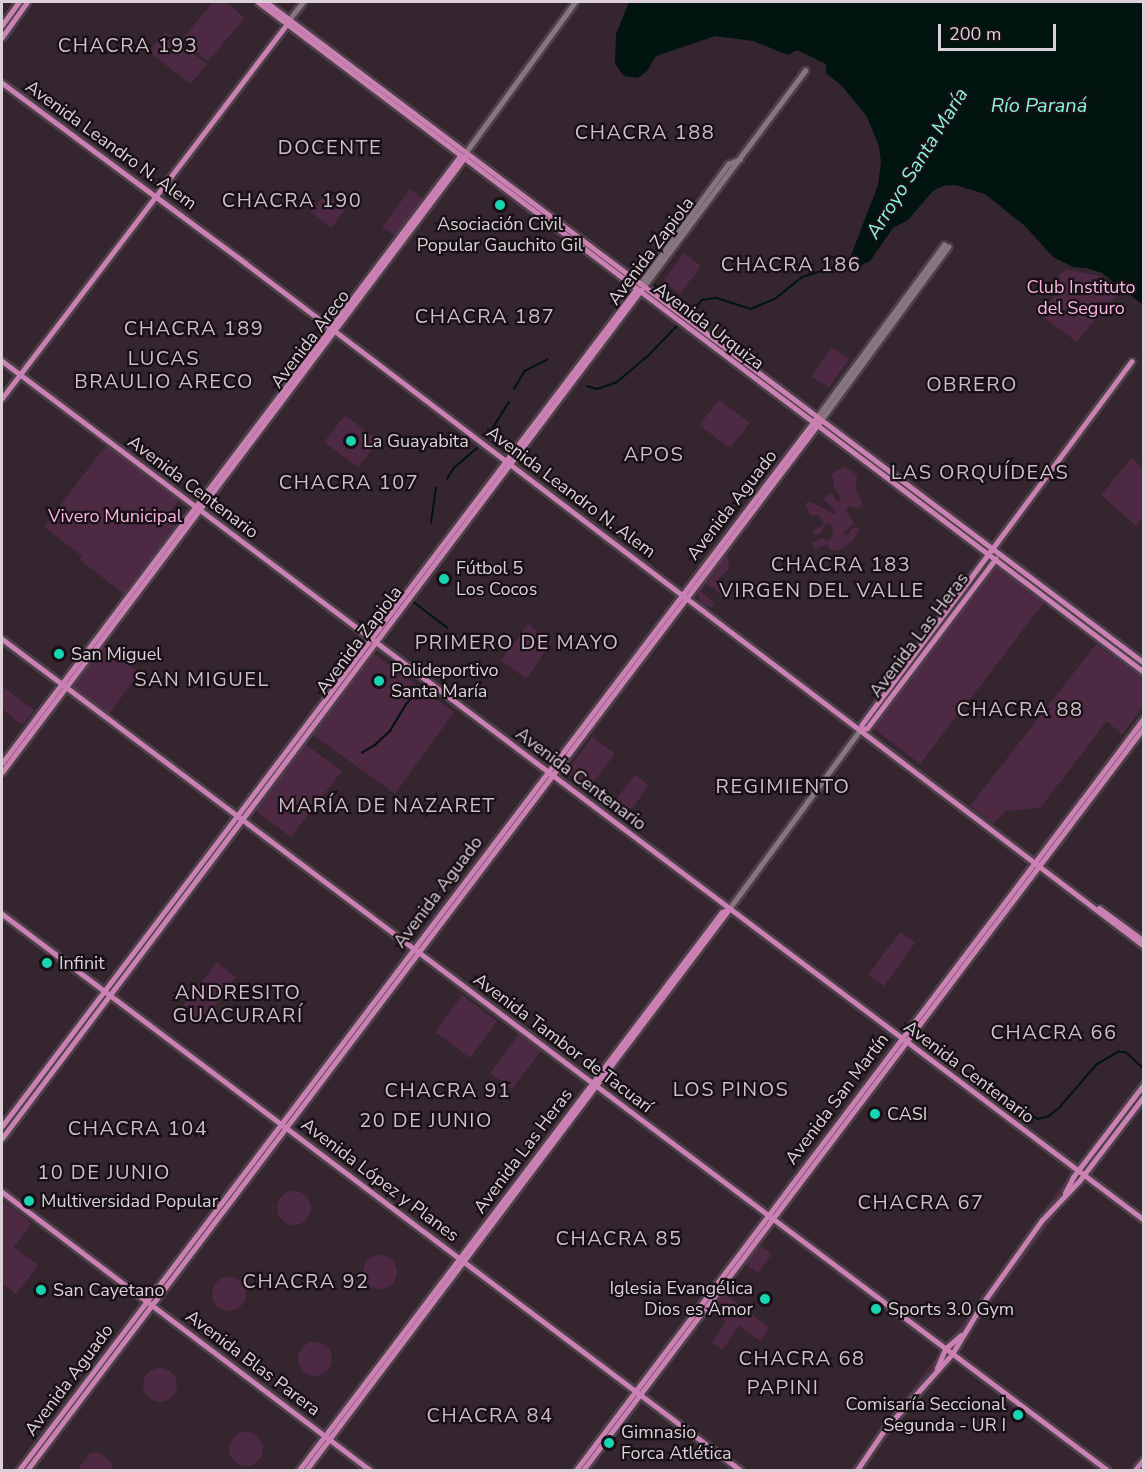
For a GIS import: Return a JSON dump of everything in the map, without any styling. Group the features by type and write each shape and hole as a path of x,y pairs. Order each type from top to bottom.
{"main road":[{"path":"2,25 19,2"},
{"path":"2,37 27,2"},
{"name":"Avenida Urquiza","path":"258,2 288,21 466,152 815,424 1143,672"},
{"name":"Avenida Urquiza","path":"266,2 462,158 819,419 1143,663"},
{"path":"2,398 288,21"},
{"name":"Avenida Leandro N. Alem","path":"2,84 156,196 1143,946"},
{"name":"Avenida Areco","path":"2,763 64,685 466,152"},
{"name":"Avenida Zapiola","path":"2,1138 640,288"},
{"name":"Avenida Las Heras","path":"992,558 992,548 1132,360"},
{"name":"Avenida Centenario","path":"2,361 1143,1220"},
{"name":"Avenida Aguado","path":"27,1470 283,1126 819,419"},
{"name":"Avenida Las Heras","path":"861,730 861,724 992,558 999,554"},
{"name":"Avenida Tambor de Tacuarí","path":"2,639 1107,1470"},
{"name":"Avenida Areco","path":"2,772 64,685"},
{"name":"Avenida San Martín","path":"1038,864 1143,718"},
{"name":"Avenida San Martín","path":"583,1470 638,1393 903,1041 1143,727"},
{"name":"Avenida Zapiola","path":"2,1126 104,991 240,818"},
{"name":"Avenida Leandro N. Alem","path":"1038,864 1143,941"},
{"name":"Avenida Las Heras","path":"306,1470 327,1438 723,912 729,909"},
{"name":"Avenida López y Planes","path":"2,914 740,1470"},
{"path":"1062,1200 1078,1171 1143,1084"},
{"path":"857,1470 884,1433 952,1354 999,1280 1042,1220 1084,1176 1143,1096"},
{"name":"Avenida Blas Parera","path":"2,1192 370,1470"},
{"name":"Avenida Aguado","path":"19,1470 149,1304"},
{"path":"937,1369 945,1349 963,1334"},
{"name":"Avenida San Martín","path":"576,1470 638,1393"},
{"name":"Avenida Las Heras","path":"299,1470 327,1438"},
{"path":"1135,1470 1143,1459"}],"street":[{"path":"288,21 303,2"},
{"name":"Avenida Areco","path":"466,152 574,2"},
{"name":"Avenida Zapiola","path":"640,288 805,71"},
{"name":"Avenida Aguado","path":"819,419 946,246"},
{"name":"Avenida Las Heras","path":"729,909 861,730"}],"green space":[{"path":"213,2 226,2 245,18 208,61 182,39"},
{"path":"165,32 207,64 191,84 149,52"},
{"path":"410,189 423,199 395,236 382,227"},
{"path":"326,194 345,210 331,228 311,212"},
{"path":"684,253 701,266 680,294 663,281"},
{"name":"Club Instituto del Seguro","path":"1065,269 1100,276 1121,292 1077,342 1039,314 1058,292 1056,279"},
{"path":"832,347 849,359 829,388 811,376"},
{"path":"719,400 750,423 730,448 699,425"},
{"name":"La Guayabita","path":"345,415 379,441 358,467 324,442"},
{"name":"Vivero Municipal","path":"106,445 179,500 167,516 177,523 124,594 80,560 82,556 44,527"},
{"path":"1131,458 1143,468 1143,518 1136,526 1101,495"},
{"path":"845,466 857,475 856,490 862,501 861,507 848,506 846,510 854,523 843,533 846,536 856,527 859,530 853,541 840,550 832,551 827,545 820,546 816,550 811,544 821,538 829,541 833,534 831,524 826,523 821,533 816,535 813,532 814,529 822,526 823,521 818,515 810,516 805,503 811,502 836,515 836,511 823,499 831,492 835,500 839,502 841,497 834,488 832,474"},
{"path":"721,552 728,557 729,569 718,579 732,593 723,598 706,584 701,591 713,602 714,605 711,608 700,602 696,588"},
{"path":"995,566 1044,603 920,764 873,728"},
{"path":"528,624 552,642 526,679 501,660"},
{"path":"1096,644 1143,678 1143,707 1122,735 1107,721 1040,808 1006,811 993,824 970,806"},
{"path":"102,645 139,673 109,714 70,686"},
{"path":"368,646 370,648 2,1134 2,1129"},
{"path":"373,653 454,712 395,794 313,735"},
{"path":"2,686 34,710 22,725 2,709"},
{"path":"592,737 615,754 588,789 566,772"},
{"path":"305,744 342,771 291,837 256,811"},
{"path":"635,775 649,785 631,810 616,799"},
{"path":"541,783 543,786 25,1470 21,1470"},
{"path":"900,932 915,943 884,986 868,975"},
{"path":"217,962 236,977 203,1021 183,1006"},
{"path":"462,995 497,1021 470,1058 435,1032"},
{"path":"519,1034 541,1051 512,1089 490,1073"},
{"path":"1070,1174 1080,1182 953,1354 862,1470 850,1470 979,1302"},
{"path":"294,1191 306,1196 311,1208 306,1220 294,1225 282,1220 277,1208 282,1196"},
{"path":"2,1200 32,1223 14,1247 38,1265 16,1294 2,1283"},
{"path":"758,1244 772,1254 758,1273 744,1263"},
{"path":"380,1255 392,1260 397,1272 392,1284 380,1289 368,1284 363,1272 368,1260"},
{"path":"229,1277 241,1282 246,1294 241,1306 229,1311 217,1306 212,1294 217,1282"},
{"path":"721,1291 770,1328 760,1341 739,1326 722,1350 712,1342 726,1322 708,1309"},
{"path":"315,1342 327,1347 332,1359 327,1371 315,1376 303,1371 298,1359 303,1347"},
{"path":"160,1368 172,1373 177,1385 172,1397 160,1402 148,1397 143,1385 148,1373"},
{"path":"246,1432 258,1437 263,1449 258,1461 246,1466 234,1461 229,1449 234,1437"},
{"path":"99,1452 112,1463 113,1470 77,1470 90,1453"}],"water":[{"name":"Río Paraná","path":"629,2 1143,2 1143,305 1102,273 1087,268 1073,267 1053,257 1025,226 985,194 955,185 943,186 933,191 908,220 893,228 870,261 860,266 851,265 850,258 878,185 881,162 879,146 866,115 842,86 826,73 826,64 797,50 788,55 753,41 715,36 656,56 647,71 638,78 624,76 615,64 616,34"}],"waterway":[{"name":"Arroyo Santa María","path":"691,312 702,300 717,298 751,309 775,299 802,277 851,262"},
{"name":"Arroyo Santa María","path":"587,386 597,389 617,382 647,357 676,327"},
{"name":"Arroyo Santa María","path":"514,389 525,371 547,360"},
{"name":"Arroyo Santa María","path":"487,437 509,402"},
{"name":"Arroyo Santa María","path":"447,479 454,468 477,448"},
{"name":"Arroyo Santa María","path":"431,523 436,488"},
{"name":"Arroyo Santa María","path":"411,600 448,628"},
{"name":"Arroyo Santa María","path":"362,753 390,731 406,704 424,686"},
{"path":"964,1073 986,1078 1038,1119 1049,1116 1060,1107 1096,1065 1118,1052 1126,1052 1144,1069"}],"place":[{"name":"Asociación Civil Popular Gauchito Gil","path":"500,205"},
{"name":"La Guayabita","path":"351,441"},
{"name":"Fútbol 5 Los Cocos","path":"444,579"},
{"name":"San Miguel","path":"59,654"},
{"name":"Polideportivo Santa María","path":"379,681"},
{"name":"Infinit","path":"47,963"},
{"name":"CASI","path":"875,1114"},
{"name":"Multiversidad Popular","path":"29,1201"},
{"name":"San Cayetano","path":"41,1290"},
{"name":"Iglesia Evangélica Dios es Amor","path":"765,1299"},
{"name":"Sports 3.0 Gym","path":"876,1309"},
{"name":"Comisaría Seccional Segunda - UR I","path":"1018,1415"},
{"name":"Gimnasio Forca Atlética","path":"609,1443"}],"district":[{"name":"CHACRA 193","path":"128,45"},
{"name":"CHACRA 188","path":"645,132"},
{"name":"DOCENTE","path":"330,147"},
{"name":"CHACRA 190","path":"292,200"},
{"name":"CHACRA 186","path":"791,264"},
{"name":"CHACRA 187","path":"485,316"},
{"name":"CHACRA 189","path":"194,328"},
{"name":"LUCAS BRAULIO ARECO","path":"164,370"},
{"name":"OBRERO","path":"972,384"},
{"name":"APOS","path":"654,454"},
{"name":"LAS ORQUÍDEAS","path":"980,472"},
{"name":"CHACRA 107","path":"349,482"},
{"name":"CHACRA 183","path":"841,564"},
{"name":"VIRGEN DEL VALLE","path":"822,590"},
{"name":"PRIMERO DE MAYO","path":"517,642"},
{"name":"SAN MIGUEL","path":"202,679"},
{"name":"CHACRA 88","path":"1020,709"},
{"name":"REGIMIENTO","path":"783,786"},
{"name":"MARÍA DE NAZARET","path":"387,805"},
{"name":"ANDRESITO GUACURARÍ","path":"238,1004"},
{"name":"CHACRA 66","path":"1054,1032"},
{"name":"LOS PINOS","path":"731,1089"},
{"name":"CHACRA 91","path":"448,1090"},
{"name":"20 DE JUNIO","path":"426,1120"},
{"name":"CHACRA 104","path":"138,1128"},
{"name":"10 DE JUNIO","path":"104,1172"},
{"name":"CHACRA 67","path":"921,1202"},
{"name":"CHACRA 85","path":"619,1238"},
{"name":"CHACRA 92","path":"306,1281"},
{"name":"CHACRA 68","path":"802,1358"},
{"name":"PAPINI","path":"783,1387"},
{"name":"CHACRA 84","path":"490,1415"}]}
